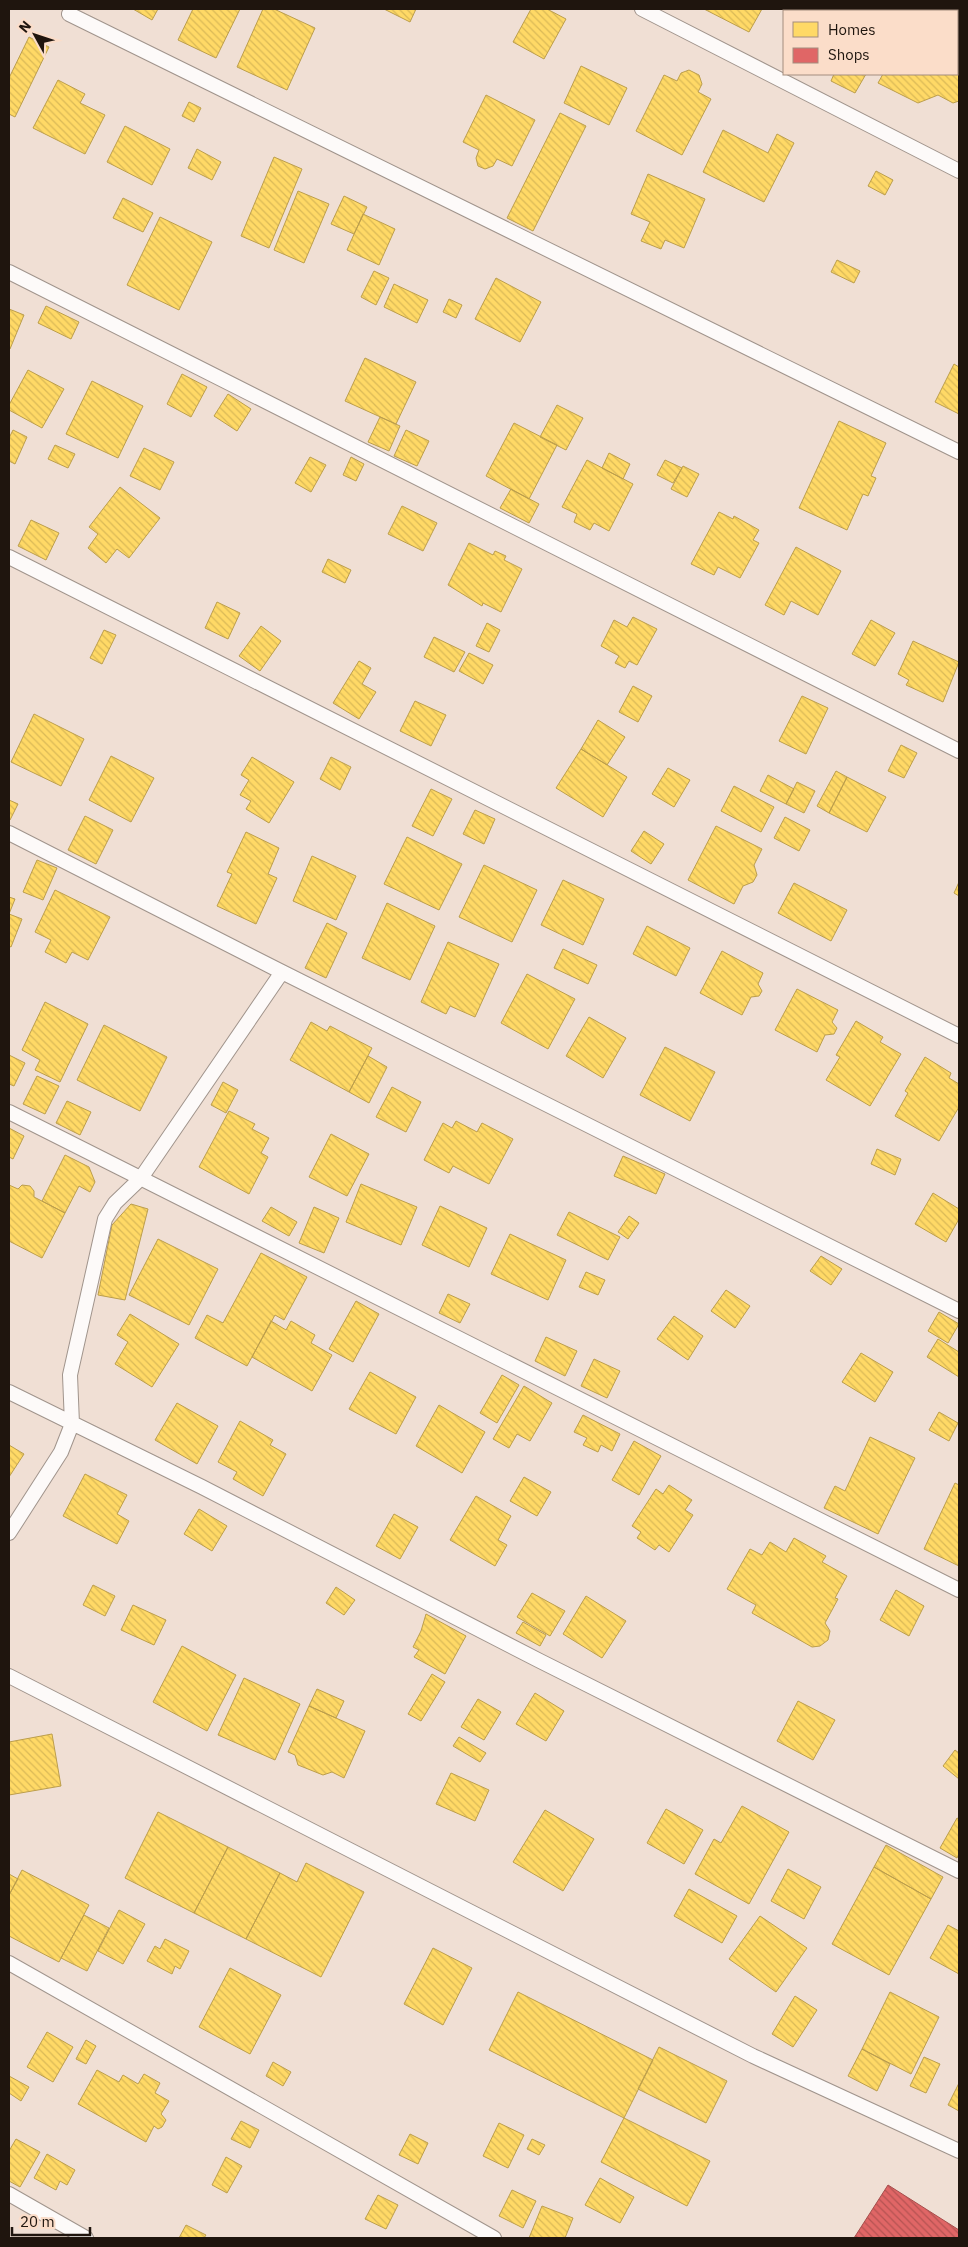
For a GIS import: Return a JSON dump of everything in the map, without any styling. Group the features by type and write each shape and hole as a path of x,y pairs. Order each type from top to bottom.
{"lane":[{"path":"642,9 959,171"},
{"path":"69,14 959,452"},
{"path":"9,272 959,750"},
{"path":"9,557 959,1036"},
{"path":"9,833 959,1311"},
{"path":"9,1533 61,1452 72,1424 70,1374 106,1219 115,1203 141,1178 282,972"},
{"path":"9,1112 959,1590"},
{"path":"9,1392 202,1487 531,1656 959,1871"},
{"path":"9,1676 753,2056 959,2151"},
{"path":"9,1963 494,2238"},
{"path":"9,2194 86,2238"}],"building: Homes":[{"path":"133,9 158,9 152,20"},
{"path":"193,9 240,9 216,58 178,40"},
{"path":"263,9 274,9 315,28 287,90 237,67"},
{"path":"384,9 416,9 410,22"},
{"path":"531,9 547,9 566,19 544,59 513,42"},
{"path":"704,9 762,9 749,32"},
{"path":"797,9 849,9 848,10"},
{"path":"29,37 49,47 15,117 9,114 9,78"},
{"path":"958,54 959,101 953,103 938,95 918,103 878,83 882,75 958,75"},
{"path":"581,66 627,88 609,125 564,103"},
{"path":"689,70 699,75 702,84 698,92 711,99 682,155 636,131 664,75 677,81 681,73"},
{"path":"834,75 865,75 855,93 831,81"},
{"path":"58,80 85,94 80,103 105,115 85,154 33,128"},
{"path":"486,95 535,120 512,166 497,159 493,166 485,169 478,166 476,158 479,150 463,142"},
{"path":"189,102 201,108 194,122 182,116"},
{"path":"560,113 586,126 533,231 507,218"},
{"path":"125,126 170,149 152,185 107,162"},
{"path":"723,130 768,153 777,134 794,143 764,202 703,172"},
{"path":"197,149 221,162 212,180 188,168"},
{"path":"274,157 302,169 269,248 241,236"},
{"path":"876,171 893,180 885,195 868,186"},
{"path":"648,174 705,199 684,248 665,240 661,249 641,241 650,222 631,214"},
{"path":"298,191 329,204 304,263 274,250"},
{"path":"344,196 367,207 354,234 331,224"},
{"path":"123,198 153,213 143,232 113,218"},
{"path":"363,214 395,229 379,265 347,250"},
{"path":"160,217 212,242 179,310 127,285"},
{"path":"837,260 860,271 854,283 831,272"},
{"path":"374,271 389,278 376,305 361,297"},
{"path":"496,278 541,302 520,342 475,319"},
{"path":"394,284 428,300 417,323 384,307"},
{"path":"449,299 462,305 456,318 443,312"},
{"path":"46,306 79,322 71,339 38,323"},
{"path":"9,309 24,315 10,349 9,348"},
{"path":"365,358 416,382 396,424 345,401"},
{"path":"954,364 959,367 959,414 935,402"},
{"path":"28,370 64,389 42,428 9,410 9,405"},
{"path":"182,374 207,387 191,417 167,404"},
{"path":"92,381 143,406 118,458 66,434"},
{"path":"228,394 251,409 237,431 214,416"},
{"path":"557,405 583,418 566,450 540,437"},
{"path":"380,417 400,426 389,451 368,442"},
{"path":"839,421 886,443 871,476 876,478 868,496 863,494 847,530 799,508"},
{"path":"514,423 557,445 529,499 486,476"},
{"path":"13,430 27,437 15,464 9,461 9,438"},
{"path":"406,430 429,441 417,466 394,456"},
{"path":"55,445 75,454 68,468 48,459"},
{"path":"144,448 174,462 160,490 130,476"},
{"path":"609,453 630,464 623,479 602,468"},
{"path":"310,457 326,465 311,492 295,483"},
{"path":"351,457 364,464 356,481 343,475"},
{"path":"587,460 633,484 609,531 594,523 590,530 574,522 577,514 562,507"},
{"path":"665,460 682,468 673,483 657,475"},
{"path":"683,466 699,474 687,497 671,489"},
{"path":"120,487 160,518 129,558 117,549 106,563 88,548 98,534 89,527"},
{"path":"511,489 539,504 529,523 500,508"},
{"path":"402,506 437,523 423,551 388,534"},
{"path":"719,512 733,519 734,516 759,530 753,540 759,543 740,578 718,567 714,575 691,564"},
{"path":"31,520 59,533 46,560 18,546"},
{"path":"469,543 493,555 495,551 506,556 504,560 522,569 501,612 483,603 482,606 448,585"},
{"path":"796,547 841,571 818,615 791,601 784,615 765,605"},
{"path":"328,559 351,570 345,583 322,572"},
{"path":"217,602 240,613 228,639 205,628"},
{"path":"633,617 657,629 637,665 629,661 625,668 615,663 619,656 601,646 614,620 627,627"},
{"path":"871,620 895,633 875,666 852,654"},
{"path":"487,623 500,630 489,652 476,646"},
{"path":"261,626 281,641 260,671 239,656"},
{"path":"104,630 116,635 102,664 90,658"},
{"path":"434,637 465,652 454,672 424,657"},
{"path":"913,641 959,662 943,702 906,685 909,680 898,674"},
{"path":"469,653 493,665 483,684 459,671"},
{"path":"359,661 371,668 362,684 376,692 359,719 333,703"},
{"path":"633,686 652,696 638,722 619,712"},
{"path":"802,696 828,708 806,754 779,741"},
{"path":"415,701 446,715 431,746 400,731"},
{"path":"34,714 84,739 61,786 11,762"},
{"path":"598,720 625,737 607,765 581,749"},
{"path":"901,745 917,753 904,778 888,771"},
{"path":"581,749 627,777 603,817 556,788"},
{"path":"111,756 154,778 131,822 89,800"},
{"path":"252,757 294,782 269,823 246,809 251,801 240,795 249,780 241,775"},
{"path":"331,757 351,767 340,790 320,779"},
{"path":"668,768 690,780 674,807 652,794"},
{"path":"836,771 847,777 829,813 817,806"},
{"path":"768,775 794,789 786,804 760,791"},
{"path":"847,777 886,797 867,832 829,813"},
{"path":"797,782 815,791 804,813 786,804"},
{"path":"734,786 774,807 761,832 721,811"},
{"path":"431,789 452,799 433,836 412,826"},
{"path":"9,800 18,804 10,820 9,819"},
{"path":"475,810 495,819 484,844 463,834"},
{"path":"85,816 113,830 96,864 68,850"},
{"path":"785,817 810,830 799,851 774,838"},
{"path":"716,826 762,849 754,865 757,875 753,882 743,886 734,904 688,880"},
{"path":"644,831 664,844 651,864 631,851"},
{"path":"246,832 279,848 268,874 277,878 256,924 217,906 232,874 227,872"},
{"path":"407,837 462,864 439,910 384,884"},
{"path":"312,856 356,876 336,920 293,901"},
{"path":"37,860 57,868 43,900 23,892"},
{"path":"484,865 537,890 512,942 459,917"},
{"path":"563,880 604,899 583,945 541,925"},
{"path":"959,882 959,896 954,893"},
{"path":"794,883 847,910 831,941 778,913"},
{"path":"55,890 110,917 88,960 72,952 66,963 45,952 51,940 35,932"},
{"path":"9,897 15,899 9,914"},
{"path":"387,903 435,926 410,980 362,958"},
{"path":"9,914 22,919 11,947 9,946"},
{"path":"327,923 347,933 326,978 305,968"},
{"path":"647,926 690,948 676,976 633,954"},
{"path":"448,942 499,964 475,1017 450,1006 446,1014 421,1002"},
{"path":"563,949 597,965 588,984 554,968"},
{"path":"722,951 763,973 758,984 762,991 759,996 751,997 742,1015 700,993"},
{"path":"527,974 575,999 548,1049 501,1023"},
{"path":"797,989 838,1010 832,1022 837,1028 834,1034 825,1035 817,1052 775,1030"},
{"path":"45,1002 88,1024 60,1082 35,1070 40,1060 22,1050"},
{"path":"589,1017 626,1038 603,1078 566,1056"},
{"path":"856,1021 883,1037 880,1042 901,1054 870,1106 826,1080 840,1057 836,1055"},
{"path":"311,1022 327,1031 330,1026 372,1048 349,1092 290,1060"},
{"path":"104,1025 167,1057 140,1111 77,1080"},
{"path":"665,1047 715,1072 690,1121 640,1095"},
{"path":"9,1055 25,1063 14,1086 9,1084"},
{"path":"368,1056 387,1067 369,1103 349,1092"},
{"path":"925,1057 951,1073 949,1078 959,1084 959,1107 939,1141 895,1116 908,1093 905,1091"},
{"path":"37,1076 59,1086 45,1114 23,1104"},
{"path":"223,1082 238,1090 226,1113 211,1105"},
{"path":"392,1087 421,1102 406,1132 376,1117"},
{"path":"67,1101 91,1112 80,1135 56,1123"},
{"path":"229,1111 255,1124 252,1129 269,1138 261,1153 268,1157 249,1194 199,1167"},
{"path":"456,1121 477,1132 482,1123 513,1139 489,1184 453,1166 449,1173 424,1160 443,1123 452,1128"},
{"path":"9,1128 24,1136 13,1159 9,1157"},
{"path":"331,1134 369,1154 347,1196 309,1177"},
{"path":"877,1149 901,1159 895,1175 871,1164"},
{"path":"65,1155 89,1167 95,1182 90,1192 79,1186 65,1213 42,1201"},
{"path":"623,1156 665,1174 656,1194 614,1176"},
{"path":"361,1184 417,1207 401,1245 346,1222"},
{"path":"9,1185 18,1189 22,1185 30,1186 34,1191 34,1197 65,1213 42,1258 9,1241"},
{"path":"933,1193 959,1209 959,1219 946,1242 915,1224"},
{"path":"131,1204 148,1209 125,1300 98,1295 112,1225"},
{"path":"440,1206 487,1228 469,1267 422,1245"},
{"path":"271,1207 297,1222 289,1236 262,1221"},
{"path":"314,1207 339,1218 324,1253 299,1243"},
{"path":"569,1212 620,1237 608,1260 557,1235"},
{"path":"629,1216 639,1223 628,1239 618,1232"},
{"path":"510,1234 566,1260 548,1300 491,1274"},
{"path":"158,1239 218,1269 189,1325 129,1295"},
{"path":"261,1253 307,1277 284,1320 275,1315 247,1366 195,1338 207,1315 223,1323"},
{"path":"821,1256 842,1269 831,1285 810,1271"},
{"path":"586,1272 605,1280 598,1295 579,1287"},
{"path":"726,1290 750,1306 735,1328 711,1311"},
{"path":"448,1294 470,1304 460,1323 439,1313"},
{"path":"356,1301 379,1314 353,1362 329,1349"},
{"path":"939,1312 959,1324 948,1343 928,1331"},
{"path":"130,1314 179,1344 152,1387 115,1364 128,1342 117,1335"},
{"path":"674,1316 703,1336 688,1360 657,1339"},
{"path":"271,1321 286,1330 291,1321 315,1335 311,1343 332,1355 312,1391 252,1357"},
{"path":"546,1337 577,1351 565,1376 535,1361"},
{"path":"938,1339 959,1352 959,1377 927,1357"},
{"path":"861,1353 893,1372 875,1402 842,1382"},
{"path":"594,1359 620,1371 607,1398 581,1386"},
{"path":"370,1372 416,1397 396,1434 349,1409"},
{"path":"502,1375 519,1385 497,1423 480,1413"},
{"path":"524,1386 552,1403 530,1441 517,1434 509,1448 493,1439"},
{"path":"177,1403 218,1426 197,1464 155,1440"},
{"path":"439,1405 485,1432 462,1473 416,1446"},
{"path":"939,1412 958,1423 949,1441 929,1430"},
{"path":"583,1415 620,1434 612,1451 601,1445 598,1452 583,1445 587,1438 574,1432"},
{"path":"240,1421 273,1440 270,1445 286,1454 263,1496 233,1479 237,1472 218,1462"},
{"path":"870,1437 915,1458 878,1534 824,1508 835,1486 845,1491"},
{"path":"634,1441 661,1456 639,1495 612,1480"},
{"path":"9,1445 24,1454 9,1477"},
{"path":"85,1474 127,1495 117,1514 129,1521 117,1544 63,1516"},
{"path":"524,1477 551,1492 537,1516 510,1501"},
{"path":"955,1483 959,1485 959,1566 924,1549"},
{"path":"669,1485 692,1500 685,1510 693,1515 669,1552 659,1545 655,1550 637,1538 641,1532 632,1526 656,1489 663,1494"},
{"path":"476,1496 511,1516 498,1540 507,1545 495,1566 450,1540"},
{"path":"199,1509 227,1526 212,1551 184,1534"},
{"path":"394,1514 418,1527 400,1559 376,1546"},
{"path":"794,1538 826,1556 822,1562 847,1576 835,1598 838,1599 825,1623 830,1631 828,1640 820,1646 812,1647 752,1613 756,1605 727,1589 750,1549 762,1555 770,1542 786,1552"},
{"path":"93,1585 115,1596 105,1616 83,1605"},
{"path":"336,1587 355,1600 344,1615 326,1603"},
{"path":"896,1590 924,1606 909,1636 880,1620"},
{"path":"532,1593 565,1611 550,1636 517,1617"},
{"path":"586,1596 626,1621 602,1658 563,1634"},
{"path":"133,1605 166,1620 154,1645 121,1630"},
{"path":"426,1614 466,1636 445,1674 414,1657 419,1650 413,1647 421,1631"},
{"path":"523,1622 546,1635 540,1646 516,1633"},
{"path":"182,1646 236,1675 207,1731 153,1702"},
{"path":"432,1674 445,1682 421,1721 408,1714"},
{"path":"244,1678 300,1704 275,1760 218,1735"},
{"path":"317,1689 344,1701 336,1718 309,1706"},
{"path":"535,1693 564,1711 546,1741 516,1724"},
{"path":"478,1699 501,1712 484,1740 461,1727"},
{"path":"798,1701 835,1720 813,1760 777,1741"},
{"path":"309,1706 365,1731 344,1778 332,1772 323,1775 298,1765 295,1755 288,1752"},
{"path":"52,1734 61,1786 9,1795 9,1742"},
{"path":"459,1737 486,1753 480,1762 453,1746"},
{"path":"955,1750 959,1753 959,1779 943,1766"},
{"path":"451,1773 489,1790 475,1821 436,1804"},
{"path":"742,1806 789,1832 749,1904 695,1874 714,1839 721,1843"},
{"path":"666,1809 703,1830 684,1864 647,1843"},
{"path":"545,1810 594,1839 563,1891 513,1862"},
{"path":"158,1812 228,1847 194,1913 125,1878"},
{"path":"957,1818 959,1819 959,1854 957,1858 940,1848"},
{"path":"886,1845 943,1877 931,1899 874,1867"},
{"path":"228,1847 280,1873 246,1939 194,1913"},
{"path":"306,1863 364,1892 321,1977 246,1939 280,1873 297,1882"},
{"path":"874,1867 931,1899 889,1975 832,1944"},
{"path":"788,1869 821,1887 804,1919 771,1901"},
{"path":"22,1870 89,1905 59,1962 9,1936 9,1895"},
{"path":"9,1874 18,1879 9,1895"},
{"path":"689,1889 737,1916 722,1943 674,1916"},
{"path":"119,1910 145,1924 123,1964 98,1951"},
{"path":"84,1915 109,1928 87,1971 61,1958"},
{"path":"760,1916 807,1948 776,1992 729,1959"},
{"path":"948,1925 959,1931 959,1974 930,1958"},
{"path":"165,1939 189,1951 180,1969 175,1966 172,1974 147,1961 155,1946 160,1949"},
{"path":"433,1948 472,1968 443,2025 404,2004"},
{"path":"230,1968 281,1995 250,2054 199,2027"},
{"path":"518,1992 653,2060 624,2118 489,2050"},
{"path":"890,1992 939,2017 911,2074 862,2049"},
{"path":"795,1996 817,2010 793,2047 772,2034"},
{"path":"47,2032 73,2047 53,2082 27,2067"},
{"path":"86,2040 96,2046 86,2064 76,2059"},
{"path":"659,2047 727,2081 706,2123 638,2089"},
{"path":"862,2049 890,2064 877,2091 848,2076"},
{"path":"924,2057 940,2064 926,2093 910,2086"},
{"path":"273,2062 291,2072 283,2086 266,2076"},
{"path":"97,2070 119,2082 123,2075 138,2084 144,2074 160,2083 155,2093 169,2101 161,2114 166,2120 162,2127 158,2129 154,2126 146,2142 78,2104"},
{"path":"9,2076 29,2087 21,2101 9,2093"},
{"path":"959,2083 959,2111 948,2105"},
{"path":"624,2118 710,2161 687,2206 601,2162"},
{"path":"241,2121 259,2130 250,2148 231,2139"},
{"path":"499,2123 524,2135 508,2168 483,2156"},
{"path":"410,2134 428,2143 418,2164 399,2155"},
{"path":"16,2139 40,2152 20,2187 9,2181 9,2151"},
{"path":"532,2139 545,2145 539,2155 527,2149"},
{"path":"47,2154 75,2170 67,2185 60,2181 56,2190 34,2178"},
{"path":"226,2157 242,2166 227,2193 212,2185"},
{"path":"600,2178 634,2197 620,2223 585,2205"},
{"path":"512,2190 536,2201 523,2228 499,2216"},
{"path":"378,2195 398,2205 386,2229 365,2219"},
{"path":"542,2206 573,2218 565,2238 529,2238"},
{"path":"186,2225 206,2235 204,2238 179,2238"}],"building: Shops":[{"path":"888,2185 959,2230 959,2238 854,2238"}]}
